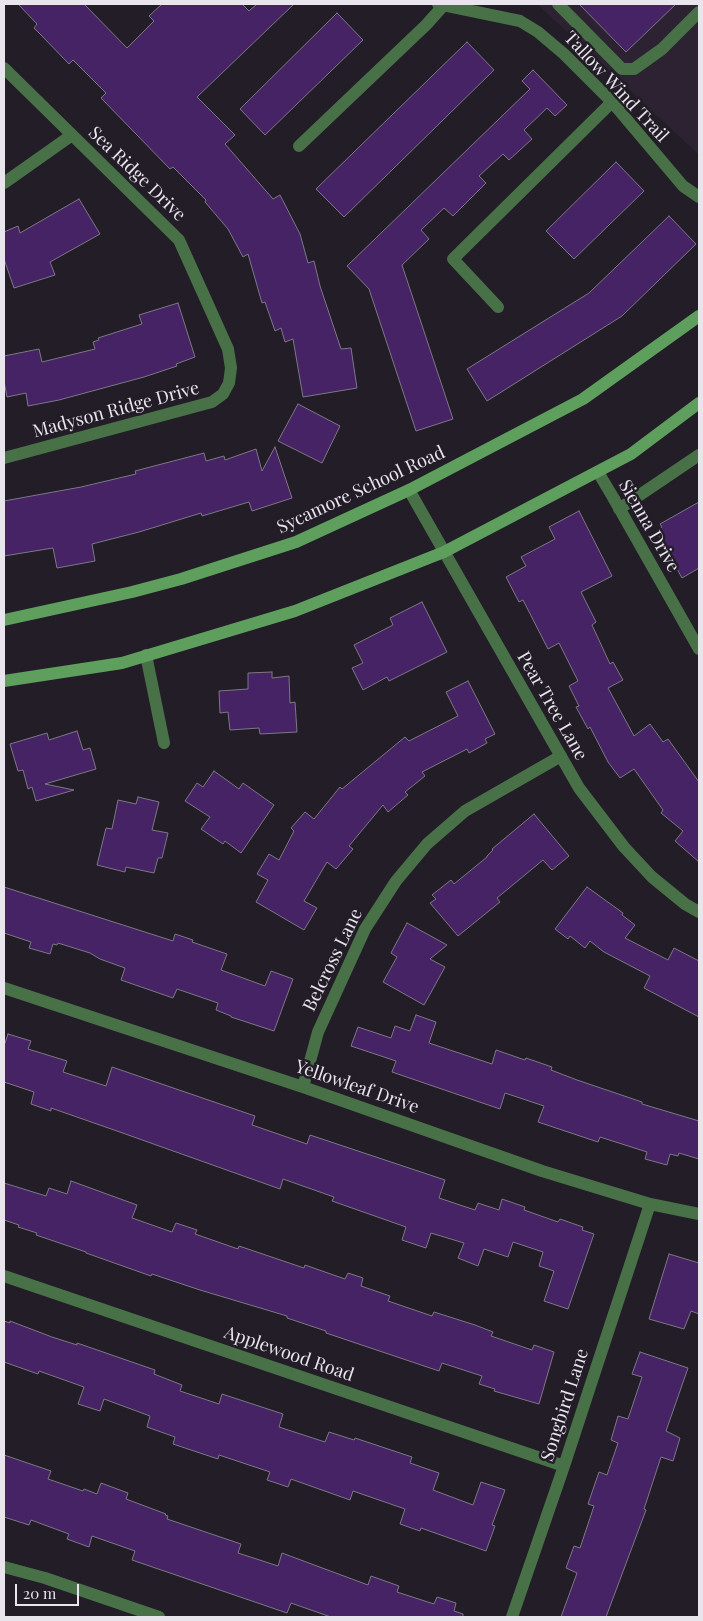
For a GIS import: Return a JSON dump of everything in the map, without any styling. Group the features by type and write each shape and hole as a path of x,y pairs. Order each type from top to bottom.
{"main road":[{"name":"Sycamore School Road","path":"4,620 132,592 181,579 296,542 409,490 583,398 699,316"},
{"path":"4,681 122,663 295,611 444,552 631,454 699,403"}],"street":[{"path":"299,146 426,25 441,4"},
{"name":"Tallow Wind Trail","path":"441,4 520,21 538,32 564,54 612,102 683,186 699,197"},
{"path":"558,4 622,69 634,69 662,49 699,12"},
{"name":"Sea Ridge Drive","path":"4,68 179,240 228,349 231,368 229,383"},
{"path":"498,306 453,259 612,102"},
{"path":"4,183 72,135"},
{"name":"Madyson Ridge Drive","path":"4,458 212,402 223,394 229,383"},
{"path":"616,504 699,454"},
{"name":"Sienna Drive","path":"598,472 699,649"},
{"name":"Pear Tree Lane","path":"409,490 579,788 624,847 652,877 699,912"},
{"path":"146,655 164,743"},
{"name":"Belcross Lane","path":"303,1087 318,1032 365,929 396,881 427,844 465,811 561,756"},
{"name":"Yellowleaf Drive","path":"4,988 303,1087 542,1171 650,1204 699,1214"},
{"name":"Songbird Lane","path":"512,1617 650,1204"},
{"name":"Applewood Road","path":"4,1276 564,1466"},
{"path":"4,1567 45,1578 159,1617"}],"shaded area":[{"path":"537,4 699,4 699,155"}],"building":[{"path":"18,4 84,4 127,48 154,21 149,16 162,4 242,4 249,11 257,4 294,4 197,97 235,135 225,144 273,199 280,195 300,234 308,263 314,261 320,286 341,349 351,348 357,388 303,397 293,339 285,342 281,328 275,331 265,302 262,303 248,254 243,257 228,229 205,202 206,200 173,167 170,169 101,98 106,93 73,60 69,64 34,28 37,24"},
{"path":"579,4 676,4 626,52"},
{"path":"337,13 363,40 265,135 240,109"},
{"path":"467,42 494,70 344,217 316,189"},
{"path":"533,70 567,105 555,116 547,108 524,130 532,139 509,160 503,154 479,176 486,183 453,216 444,208 421,230 429,239 402,265 453,419 416,431 369,289 347,266 530,89 522,81"},
{"path":"616,162 644,191 574,259 546,231"},
{"path":"79,199 100,234 50,262 55,275 14,288 4,259 4,232 18,226 20,233"},
{"path":"669,216 696,244 622,316 487,401 467,369 589,293"},
{"path":"178,303 195,357 176,364 177,366 144,377 59,400 28,406 26,393 7,397 4,381 4,356 39,349 42,362 95,349 93,342 99,340 98,338 142,324 139,315"},
{"path":"298,404 340,426 322,463 278,441"},
{"path":"275,447 292,498 252,511 249,502 202,516 201,513 92,544 95,561 57,568 53,548 4,556 4,501 81,487 136,474 135,471 204,453 206,461 224,456 225,460 256,449 262,471"},
{"path":"699,502 699,568 682,578 656,531 662,527 660,524"},
{"path":"579,511 612,576 581,592 596,622 592,625 610,664 613,662 623,680 608,688 634,736 650,724 663,742 668,739 699,782 699,862 675,841 683,831 661,813 663,810 634,769 620,778 608,762 590,727 588,729 576,707 579,706 569,686 578,681 559,643 548,649 523,600 519,602 506,577 526,566 521,557 555,539 549,527"},
{"path":"422,602 447,652 389,681 387,677 363,690 352,668 363,663 354,645 393,625 390,618"},
{"path":"272,672 272,678 289,676 290,703 295,702 297,732 260,734 259,728 230,730 228,712 220,713 219,691 248,689 248,673"},
{"path":"468,681 495,734 485,739 487,743 469,753 467,749 422,772 425,776 405,792 408,795 388,812 383,805 349,846 353,849 336,869 327,862 304,901 317,908 304,930 256,902 268,880 257,874 269,854 279,860 294,831 291,828 305,812 314,819 340,787 342,789 405,737 409,741 458,716 446,692"},
{"path":"77,731 83,750 90,748 96,769 45,784 74,790 36,801 32,787 28,789 23,770 18,771 10,744 47,733 49,740"},
{"path":"214,771 239,789 243,783 274,805 241,853 225,841 223,844 201,829 210,817 185,801 197,783 203,787"},
{"path":"138,797 159,802 152,830 168,833 162,858 158,858 154,873 126,867 125,872 97,865 106,828 112,829 118,800 136,804"},
{"path":"534,814 569,856 552,870 543,860 497,898 500,902 458,936 430,903 436,899 432,895 451,880 454,884"},
{"path":"4,887 173,941 175,934 193,940 192,942 227,954 221,970 265,986 271,971 293,979 274,1031 231,1017 216,1010 218,1003 177,989 173,998 121,980 125,968 100,959 90,953 58,943 57,945 53,944 50,954 29,948 31,942 4,933"},
{"path":"587,887 623,913 622,915 635,925 625,938 668,960 674,948 699,961 699,1017 644,988 650,976 604,952 590,941 585,948 570,936 568,939 555,929"},
{"path":"407,923 447,945 430,959 445,967 424,1005 383,982 397,957 391,953"},
{"path":"416,1015 436,1022 429,1043 492,1064 496,1050 525,1060 526,1058 552,1067 551,1070 642,1102 642,1104 699,1121 699,1159 679,1153 678,1156 670,1154 667,1165 645,1159 647,1152 600,1137 598,1142 538,1122 544,1106 505,1093 500,1109 392,1072 396,1061 351,1046 358,1027 391,1038 395,1026 410,1031"},
{"path":"8,1034 31,1041 28,1049 67,1061 63,1072 106,1086 112,1067 255,1116 252,1125 307,1144 310,1135 445,1180 439,1198 475,1210 478,1203 499,1210 502,1199 525,1207 524,1210 558,1222 560,1219 583,1227 582,1230 594,1234 568,1309 544,1301 554,1271 539,1266 543,1252 513,1242 508,1257 484,1249 478,1266 458,1258 464,1243 431,1233 426,1248 402,1240 406,1227 332,1201 334,1197 283,1179 280,1189 51,1108 51,1111 31,1104 34,1092 4,1082 4,1046"},
{"path":"71,1181 137,1205 132,1218 172,1232 176,1223 197,1230 195,1234 238,1249 239,1246 304,1268 305,1265 345,1279 348,1273 363,1278 361,1286 390,1296 388,1301 432,1316 434,1312 475,1325 493,1332 491,1336 532,1350 534,1345 554,1352 539,1404 494,1391 495,1389 479,1384 482,1376 442,1363 439,1371 326,1333 326,1331 287,1318 287,1316 152,1274 151,1276 36,1235 37,1233 4,1220 4,1183 46,1196 49,1188 67,1194"},
{"path":"669,1254 699,1263 699,1314 691,1311 684,1329 649,1319"},
{"path":"4,1321 10,1323 10,1321 52,1337 77,1345 77,1343 155,1370 154,1374 182,1385 180,1391 219,1404 222,1394 283,1414 279,1427 325,1442 329,1432 354,1440 355,1438 412,1457 410,1463 439,1473 433,1490 473,1505 481,1482 505,1490 492,1525 495,1526 486,1551 421,1528 420,1531 400,1524 405,1509 353,1491 350,1500 291,1479 288,1487 267,1480 270,1472 219,1455 218,1459 173,1444 175,1437 147,1427 150,1416 104,1399 100,1411 78,1404 84,1387 39,1371 38,1374 4,1362"},
{"path":"640,1352 688,1368 666,1431 680,1438 673,1461 661,1457 644,1509 646,1510 606,1617 561,1617 577,1573 566,1568 574,1546 580,1548 594,1506 588,1504 599,1472 607,1475 618,1443 611,1440 618,1416 628,1419 642,1377 632,1374"},
{"path":"4,1455 51,1471 48,1479 83,1491 84,1489 97,1494 101,1483 128,1493 126,1499 166,1514 168,1516 167,1519 241,1544 238,1553 278,1566 282,1553 368,1585 371,1576 399,1586 397,1592 434,1604 437,1597 456,1603 454,1611 463,1614 463,1617 331,1617 291,1603 287,1613 132,1560 135,1551 92,1536 89,1547 67,1539 69,1534 31,1520 29,1525 4,1517"}]}
